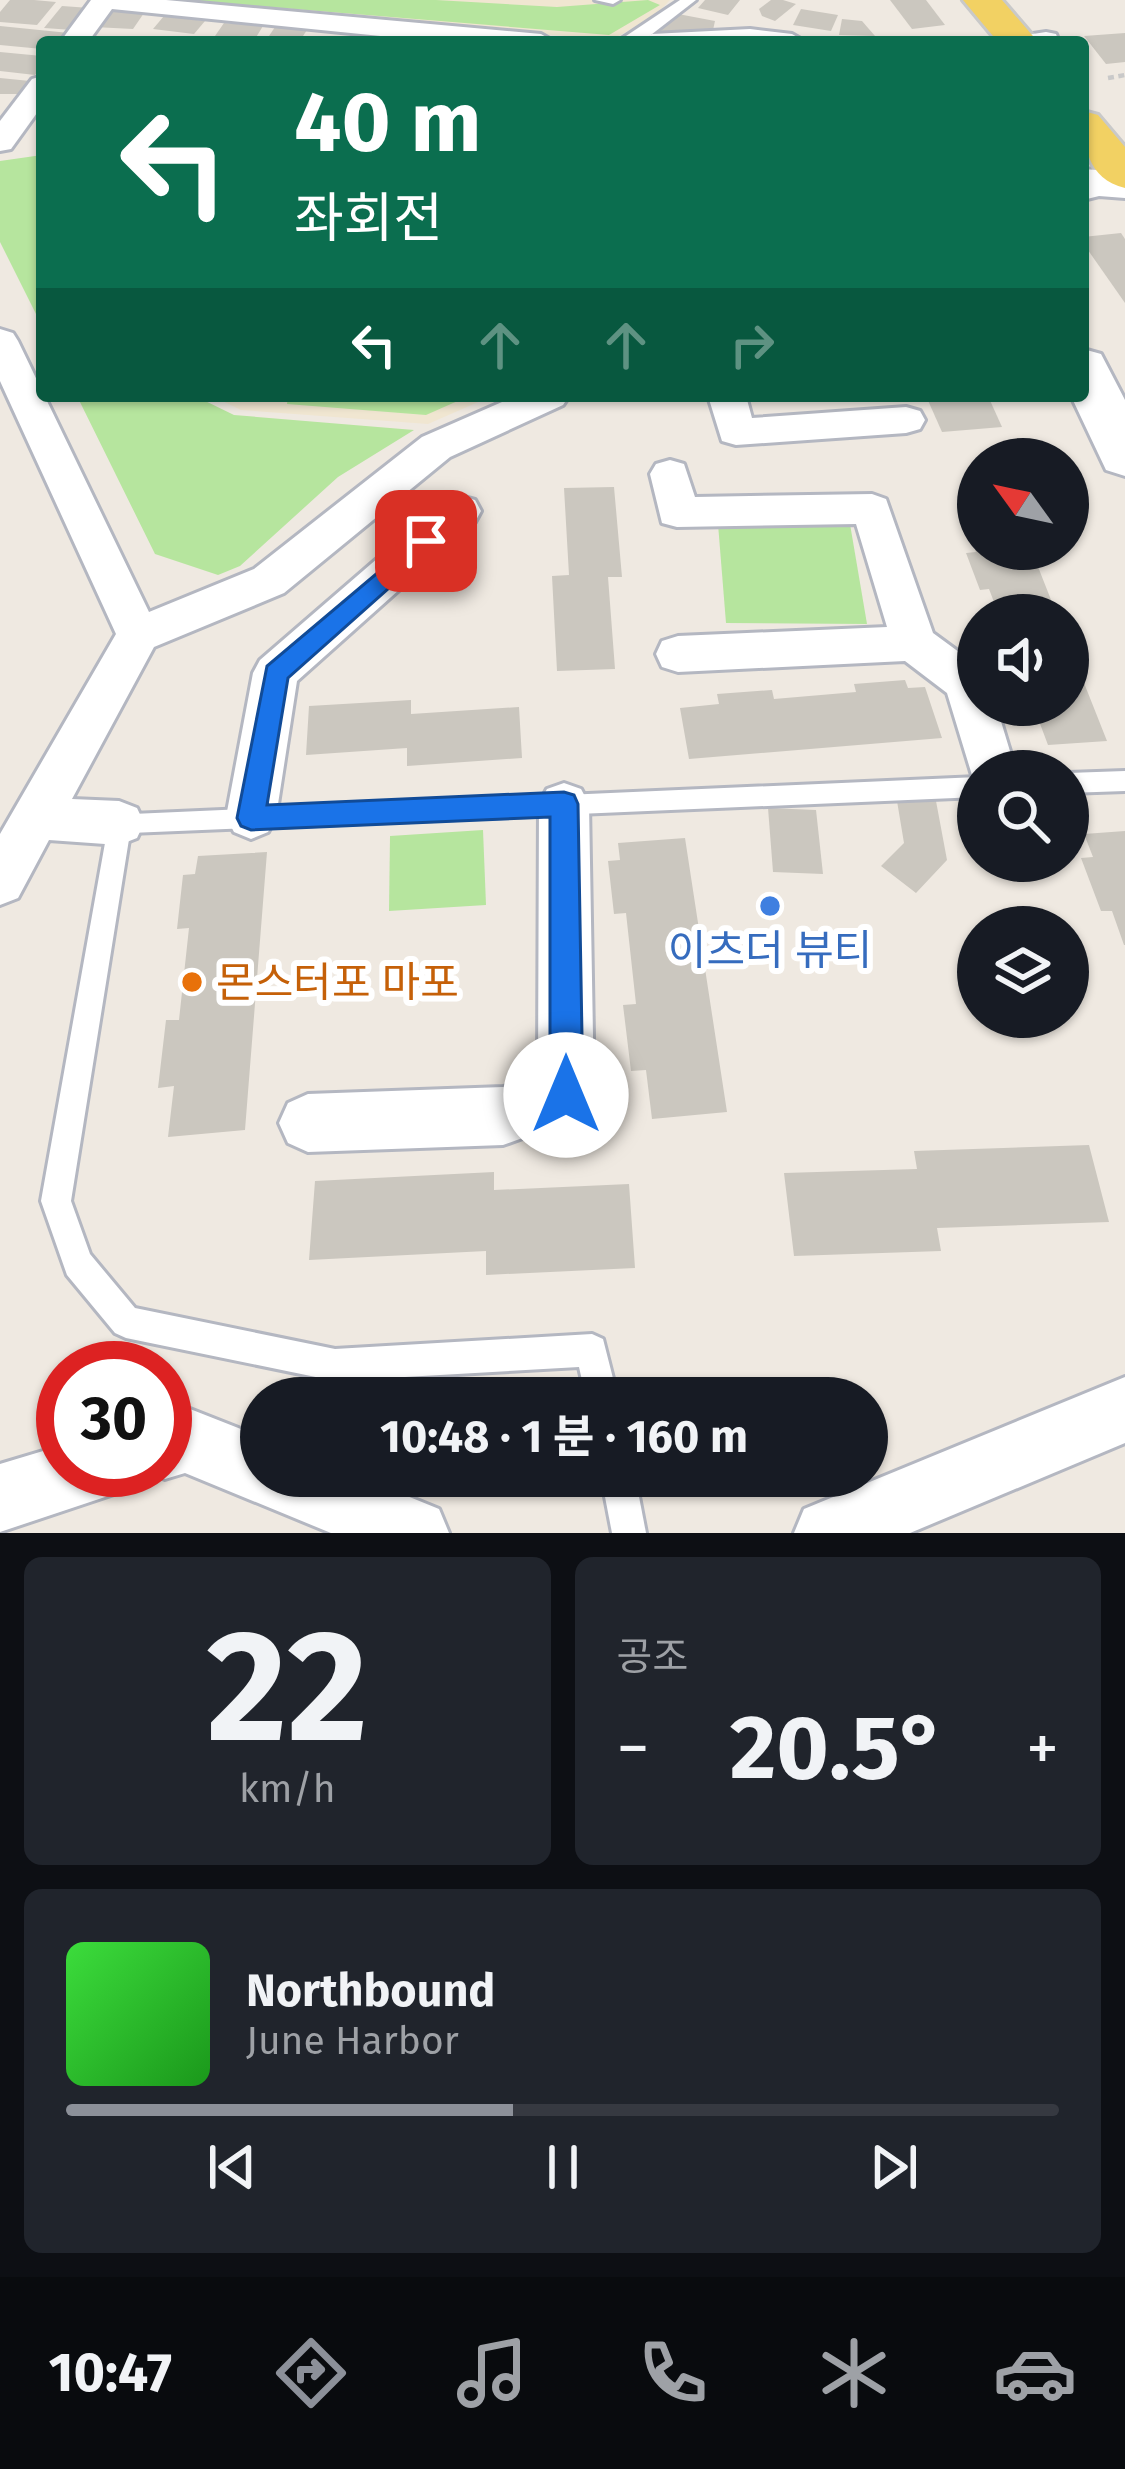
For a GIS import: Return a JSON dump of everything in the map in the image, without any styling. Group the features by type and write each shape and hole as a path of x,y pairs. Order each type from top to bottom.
{"main road":[{"path":"982,0 1029,36"},
{"path":"1011,0 1033,36"},
{"path":"1096,92 1125,134"},
{"path":"1096,92 1125,175"}],"street":[{"path":"78,36 105,0 217,15 469,36"},
{"path":"201,36 217,15"},
{"path":"0,99 36,91"},
{"path":"0,143 36,92"},
{"path":"0,143 36,140"},
{"path":"1089,181 1125,185"},
{"path":"0,341 138,635"},
{"path":"1089,379 1125,457"},
{"path":"0,882 138,635 269,581 436,446 536,402"},
{"path":"707,402 736,432 906,421"},
{"path":"670,475 677,512 872,509 914,643 967,683 986,750"},
{"path":"251,818 276,673 460,511"},
{"path":"678,654 914,643"},
{"path":"308,1123 502,1116 566,1095 564,804"},
{"path":"36,818 118,823"},
{"path":"828,1533 1125,1410"},
{"path":"192,1443 240,1462"},
{"path":"0,1498 36,1487"},
{"path":"326,1497 415,1533"}],"lane":[{"path":"602,0 613,0"},
{"path":"639,36 689,0"},
{"path":"1089,782 1125,781"},
{"path":"598,1377 592,1350 335,1365 126,1322 78,1264 56,1201 118,823 957,788"},
{"path":"622,1497 629,1533"}],"shaded area":[{"path":"153,0 670,0 655,16 618,36 565,36"},
{"path":"224,402 478,402 428,424 241,410"}],"green space":[{"path":"183,0 436,0 557,7 648,0 660,5 609,35"},
{"path":"36,156 36,314 0,242 0,161"},
{"path":"80,402 207,402 234,415 414,430 338,477 240,566 218,575 155,554"},
{"path":"287,402 455,402 426,415"},
{"path":"718,524 850,524 867,624 726,623"},
{"path":"483,830 486,905 389,911 390,836"}],"building":[{"path":"10,0 56,2 37,25 0,22 0,12"},
{"path":"705,0 740,0 728,15 698,8"},
{"path":"771,0 796,4 775,21 762,16 759,9"},
{"path":"890,0 926,0 945,25 912,29"},
{"path":"62,6 90,8 73,30 44,28"},
{"path":"801,9 838,15 831,31 793,25"},
{"path":"106,11 144,13 133,29 94,27"},
{"path":"678,14 715,21 713,30 654,35"},
{"path":"164,16 205,21 194,34 153,29"},
{"path":"842,19 862,21 875,36 839,35"},
{"path":"224,23 263,26 257,36 215,36"},
{"path":"0,26 69,33 36,36 36,48 0,45"},
{"path":"275,27 307,30 303,36 269,36"},
{"path":"1125,33 1125,62 1106,64 1089,36 1084,36"},
{"path":"0,52 36,55 35,75 0,71"},
{"path":"0,78 30,81 19,94 0,94"},
{"path":"1121,233 1125,239 1125,303 1089,252 1089,236"},
{"path":"929,402 991,402 1002,427 942,432"},
{"path":"614,487 622,577 608,577 615,669 557,671 552,576 569,575 564,488"},
{"path":"972,570 1039,570 1049,594 991,594 989,589 980,590"},
{"path":"905,680 908,688 925,687 942,738 689,759 680,708 719,704 717,694 772,690 774,699 856,692 854,684"},
{"path":"1089,696 1107,741 1048,745 1041,726 1089,726"},
{"path":"411,700 411,714 519,707 522,758 407,766 407,748 306,755 309,706"},
{"path":"897,801 936,801 947,860 916,893 881,866 904,843"},
{"path":"768,808 816,810 823,874 773,872"},
{"path":"1125,831 1125,945 1112,911 1101,911 1089,879 1089,857 1093,857 1089,834"},
{"path":"685,838 727,1112 652,1119 646,1070 631,1071 623,1005 636,1004 626,913 614,914 608,861 620,860 618,843"},
{"path":"267,852 245,1130 168,1137 174,1086 158,1088 166,1020 179,1020 189,928 177,929 183,875 195,874 198,856"},
{"path":"1089,1145 1109,1222 937,1228 941,1251 794,1256 784,1173 917,1169 914,1151"},
{"path":"494,1172 494,1190 629,1184 635,1268 486,1275 486,1251 309,1260 315,1181"}],"place":[{"name":"이츠더 뷰티","path":"770,906"},
{"name":"몬스터포 마포","path":"192,982"}],"route":[{"path":"426,541 276,673 251,818 564,804 566,1095"}]}
